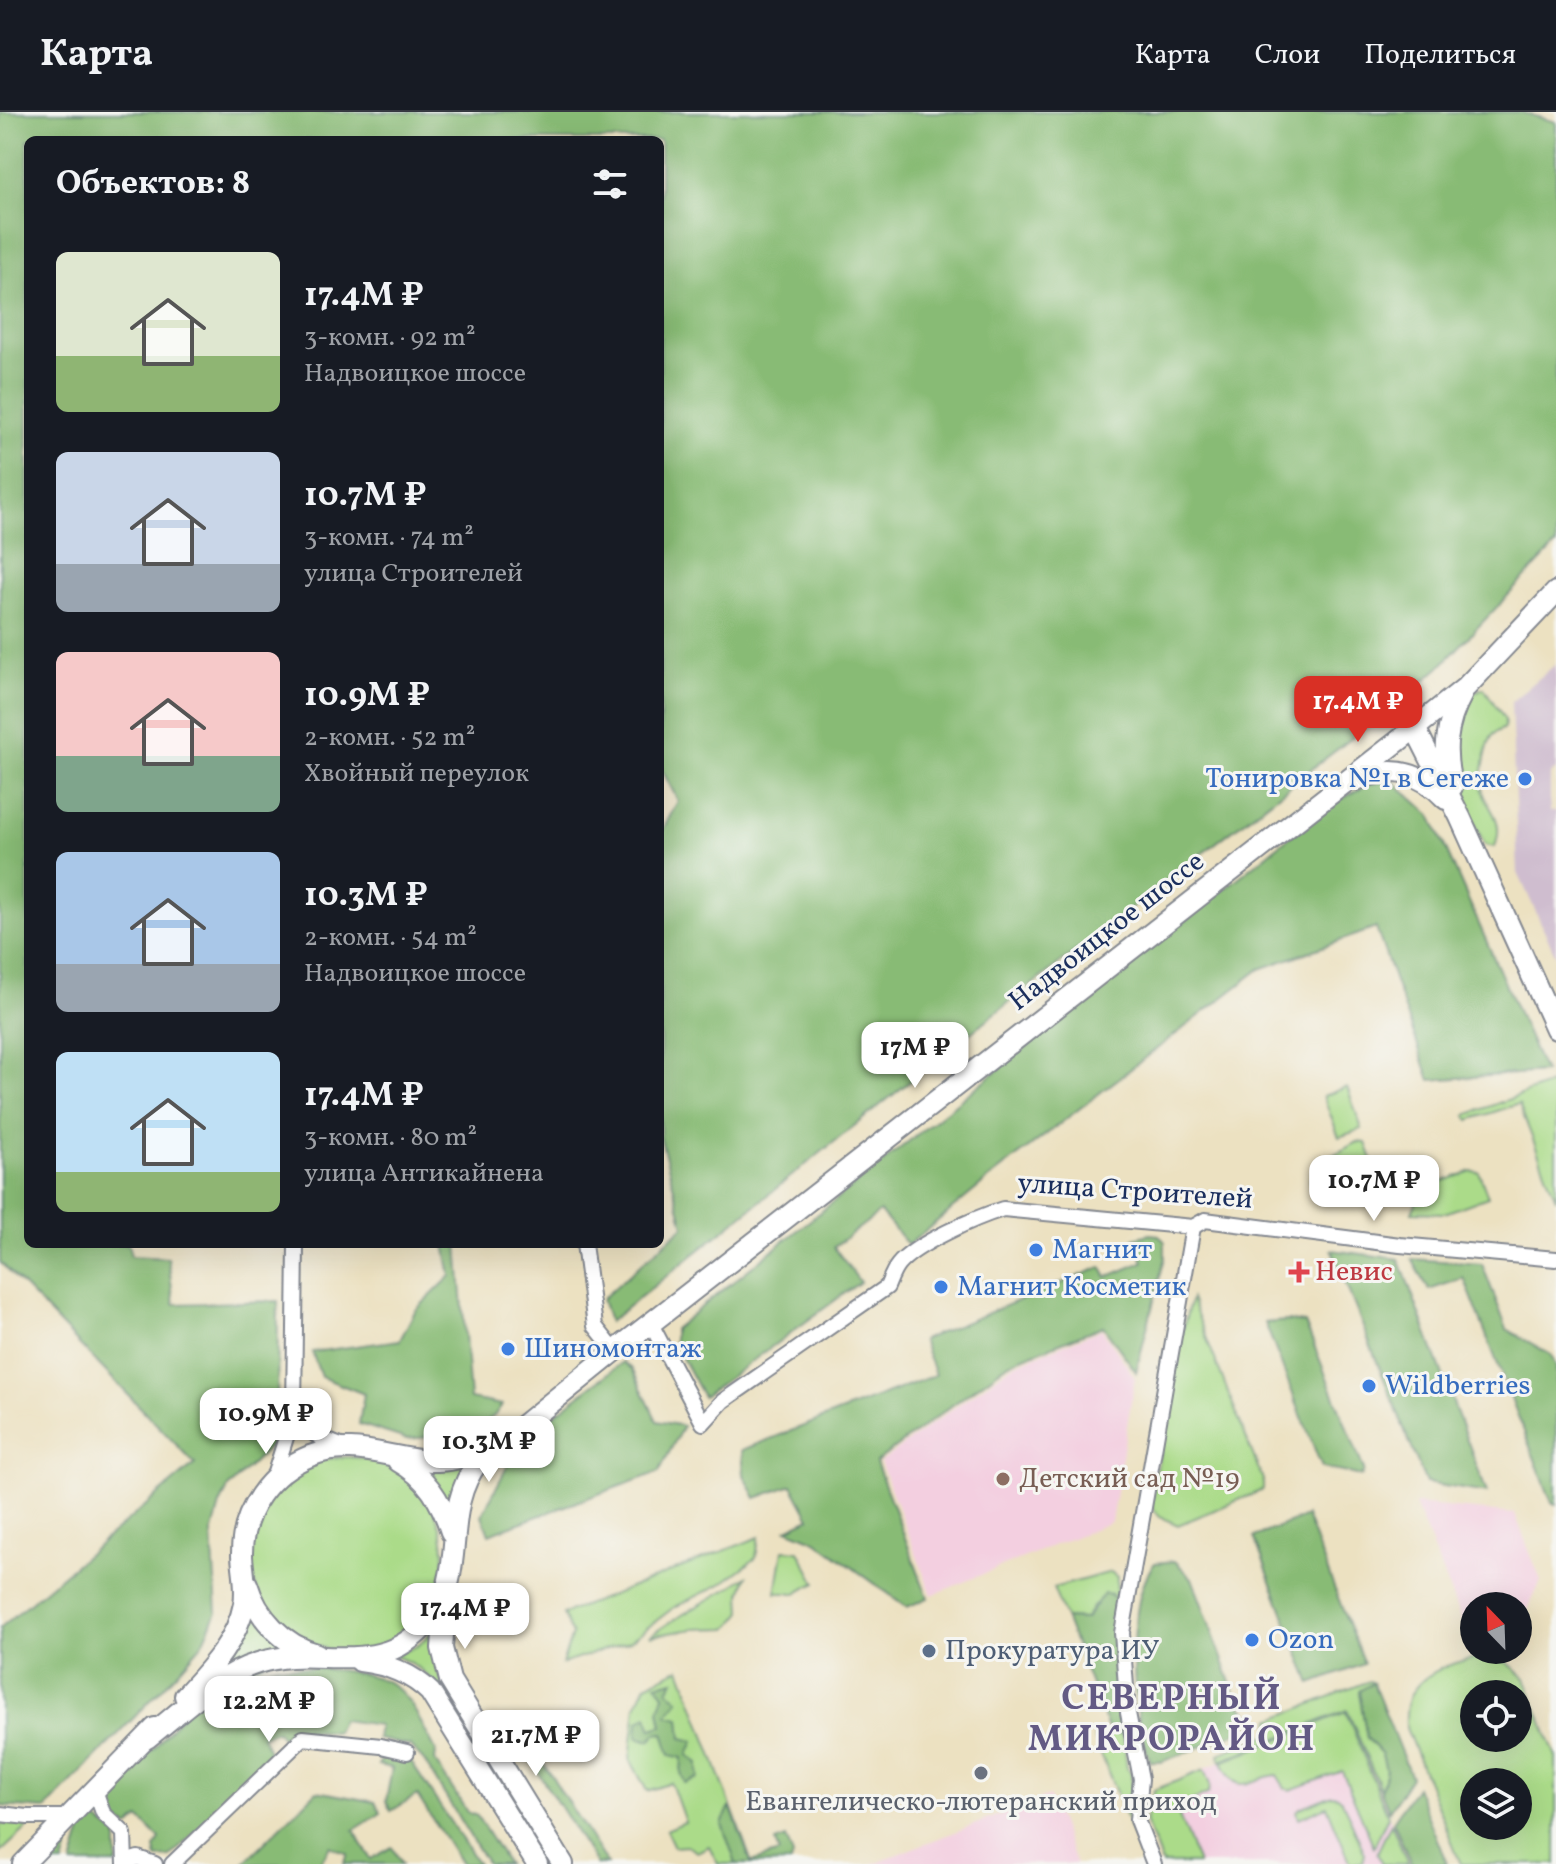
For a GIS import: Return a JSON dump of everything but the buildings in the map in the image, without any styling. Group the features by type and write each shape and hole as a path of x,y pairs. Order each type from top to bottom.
{"main road":[{"name":"Надвоицкое шоссе","path":"528,1420 1466,687 1556,592"},
{"path":"1460,817 1450,779 1446,743 1452,713 1466,687"},
{"path":"1415,728 1460,817 1556,1029"},
{"path":"1328,795 1369,775 1397,771 1429,783 1460,817"},
{"path":"23,1864 147,1738 221,1656 240,1619 246,1590 242,1555 250,1514 273,1479 300,1460 324,1451 349,1448 427,1463 451,1460 475,1453 528,1420"},
{"path":"528,1420 478,1462 458,1499 442,1648 446,1672 563,1864"},
{"path":"387,1456 406,1465 435,1494 448,1523 453,1553"},
{"path":"244,1575 260,1613 274,1629 299,1647 331,1658 385,1666 422,1685 453,1726 537,1864"},
{"path":"147,1738 213,1686 254,1664 287,1658 372,1656 407,1641 426,1624 446,1592"}],"street":[{"name":"улица Строителей","path":"651,1324 703,1423 723,1401 887,1287 898,1264 975,1218 1003,1209 1193,1227 1205,1220 1400,1245 1556,1259"},
{"path":"1154,1864 1137,1820 1141,1779 1128,1713 1122,1633 1193,1227"},
{"path":"273,1479 294,1412 296,1248"},
{"path":"585,1248 595,1326 615,1351"},
{"path":"294,1412 315,1437 349,1448"},
{"path":"172,1864 303,1738 381,1746 407,1752"},
{"path":"95,1790 103,1813 124,1833 125,1863 138,1858 155,1864"},
{"path":"0,1814 70,1817"}],"shaded area":[{"path":"1556,664 1556,770 1550,775 1550,811 1556,811 1556,956 1518,873 1511,702"},
{"name":"Детский сад №19","path":"1102,1329 1135,1378 1111,1522 932,1595 880,1462 1011,1366"},
{"path":"1415,1504 1515,1514 1541,1581 1532,1601 1532,1592 1460,1592 1460,1617"},
{"path":"1346,1711 1409,1864 1161,1864 1144,1821 1154,1789"},
{"path":"1049,1796 1076,1864 872,1864 913,1848"}],"green space":[{"path":"0,112 1520,112 1556,122 1556,545 1439,668 1405,697 998,1011 609,1322 602,1299 659,1248 664,1248 664,1244 684,1226 664,1151 664,827 678,801 664,774 664,136 24,136 24,1248 129,1248 131,1256 168,1258 174,1304 278,1301 277,1424 272,1444 228,1488 220,1505 212,1534 217,1612 203,1643 46,1809 0,1806 0,1628 195,1464 0,1262"},
{"path":"1484,688 1505,720 1504,728 1491,739 1482,781 1484,794 1497,820 1495,847 1485,845 1470,814 1458,781 1454,756 1459,714 1473,693"},
{"path":"1392,780 1431,815 1544,1072 1430,1080 1376,928 1260,969 908,1245 880,1212 834,1247 860,1282 703,1397 674,1343 674,1329 1328,806 1369,784"},
{"path":"1556,1082 1556,1199 1519,1104 1469,1120 1466,1115"},
{"path":"1347,1087 1362,1129 1339,1137 1323,1096"},
{"path":"1357,1142 1366,1143 1373,1162 1373,1185 1367,1192 1351,1191 1351,1186 1364,1186 1364,1169 1333,1168 1332,1185 1346,1185 1342,1196 1314,1195 1310,1180 1315,1165"},
{"path":"1471,1171 1479,1172 1488,1197 1445,1213 1412,1212 1423,1189"},
{"path":"1159,1235 1165,1242 1165,1257 1136,1372 1103,1326 1009,1363 876,1462 928,1598 907,1607 816,1541 787,1529 810,1518 792,1485 756,1498 744,1475 742,1450 935,1375 922,1340 1101,1267 1107,1277 1143,1262 1134,1238"},
{"path":"446,1248 458,1248 470,1399 502,1405 494,1416 468,1434 406,1439 359,1424 364,1394 321,1377 312,1352 400,1340 415,1311 451,1276"},
{"path":"1332,1250 1399,1259 1487,1493 1426,1483"},
{"path":"1412,1259 1482,1264 1507,1329 1551,1355 1556,1367 1556,1504 1552,1503 1464,1278 1429,1290"},
{"path":"1191,1299 1263,1480 1263,1490 1178,1525 1160,1517 1151,1506 1175,1357"},
{"path":"1265,1323 1305,1323 1364,1470 1362,1476 1322,1468"},
{"path":"623,1362 632,1369 657,1421 683,1426 659,1472 489,1534 482,1515 513,1455 530,1433"},
{"path":"347,1457 384,1465 415,1486 436,1517 444,1554 436,1591 415,1622 384,1643 347,1651 310,1643 279,1622 258,1591 250,1554 258,1517 279,1486 310,1465"},
{"path":"471,1461 446,1501 422,1472"},
{"path":"1306,1516 1364,1664 1311,1684 1254,1537"},
{"path":"759,1537 756,1558 721,1584 673,1608 630,1641 562,1664 572,1635 563,1614"},
{"path":"783,1550 799,1551 816,1583 796,1593 776,1593"},
{"path":"1175,1561 1192,1578 1238,1701 1249,1714 1249,1723 1245,1730 1161,1762 1151,1762 1144,1743 1135,1690 1138,1603 1145,1580 1155,1563"},
{"path":"1111,1572 1117,1577 1116,1601 1111,1594 1092,1607 1085,1619 1065,1618 1053,1588"},
{"path":"747,1576 741,1594 742,1612 729,1628 694,1629 650,1636 673,1620"},
{"path":"1104,1593 1111,1594 1116,1601 1115,1670 1123,1735 1109,1731 1065,1618 1085,1619"},
{"path":"250,1604 292,1648 188,1702"},
{"path":"432,1631 436,1665 460,1712 455,1714 437,1686 423,1672 394,1656 419,1645"},
{"path":"1452,1664 1509,1664 1525,1678 1460,1680 1460,1752 1532,1752 1532,1696 1556,1757 1556,1864 1461,1864 1406,1728 1406,1712 1413,1691 1430,1675"},
{"path":"277,1665 357,1673 386,1681 397,1688 414,1710 436,1751 435,1761 467,1812 477,1816 507,1864 487,1864 424,1761 410,1746 377,1739 379,1725 342,1720 336,1732 300,1730 286,1742 277,1731 262,1736 272,1758 170,1857 157,1858 155,1848 160,1839 139,1818 129,1827 113,1817 107,1806 108,1795 114,1785 156,1746 196,1701 228,1683"},
{"path":"680,1668 751,1864 718,1864 709,1846 697,1852 687,1846 674,1847 666,1830 685,1822 671,1783 647,1791 630,1759 636,1706 646,1685"},
{"path":"674,1680 668,1690 679,1700 667,1715 680,1718 682,1738 694,1741 688,1755 698,1763 698,1778 685,1783 681,1773 682,1758 670,1755 663,1733 656,1734 650,1741 637,1737 638,1722 647,1716 652,1729 662,1726 659,1711 664,1695 657,1684"},
{"path":"1369,1681 1373,1683 1359,1692 1367,1738 1382,1754 1386,1770 1381,1791 1347,1710 1221,1761 1219,1754 1270,1734 1271,1720"},
{"path":"1373,1683 1411,1777 1389,1811 1381,1791 1386,1770 1382,1754 1367,1738 1359,1691"},
{"path":"1346,1712 1388,1816 1374,1847 1342,1771 1291,1790 1285,1788 1277,1775 1239,1784 1228,1774 1222,1762"},
{"path":"515,1718 607,1864 596,1864 507,1723"},
{"path":"1109,1731 1123,1735 1127,1768 1131,1773 1132,1818 1148,1864 1144,1864 1094,1736"},
{"path":"386,1751 409,1759 478,1864 461,1864 417,1795 391,1811 386,1801 392,1768 378,1765"},
{"path":"1204,1770 1210,1785 1209,1793 1176,1808 1198,1864 1162,1864 1145,1821 1154,1790"},
{"path":"1416,1787 1447,1864 1411,1864 1393,1821"},
{"path":"317,1791 375,1802 381,1813 354,1830 371,1859 392,1847 402,1864 344,1864 348,1854 330,1846 320,1864 243,1864"},
{"path":"1332,1795 1342,1800 1365,1854 1363,1862 1351,1864 1327,1806 1299,1818 1297,1811 1300,1808"},
{"path":"730,1806 751,1862 779,1853 775,1842 786,1838 793,1856 791,1863 736,1864 722,1824"},
{"path":"91,1815 117,1835 117,1864 72,1864 82,1831"},
{"path":"1391,1823 1408,1864 1382,1864 1377,1853"},
{"path":"0,1824 29,1826 0,1853"},
{"path":"67,1827 73,1831 63,1864 33,1864"}],"place":[{"name":"Тонировка №1 в Сегеже","path":"1525,779"},
{"name":"Магнит","path":"1036,1250"},
{"name":"Невис","path":"1299,1272"},
{"name":"Магнит Косметик","path":"941,1287"},
{"name":"Шиномонтаж","path":"508,1349"},
{"name":"Wildberries","path":"1369,1386"},
{"name":"Детский сад №19","path":"1003,1479"},
{"name":"Ozon","path":"1252,1640"},
{"name":"Прокуратура ИУ","path":"929,1651"},
{"name":"Евангелическо-лютеранский приход","path":"981,1773"}],"district":[{"name":"СЕВЕРНЫЙ МИКРОРАЙОН","path":"1172,1720"}]}
